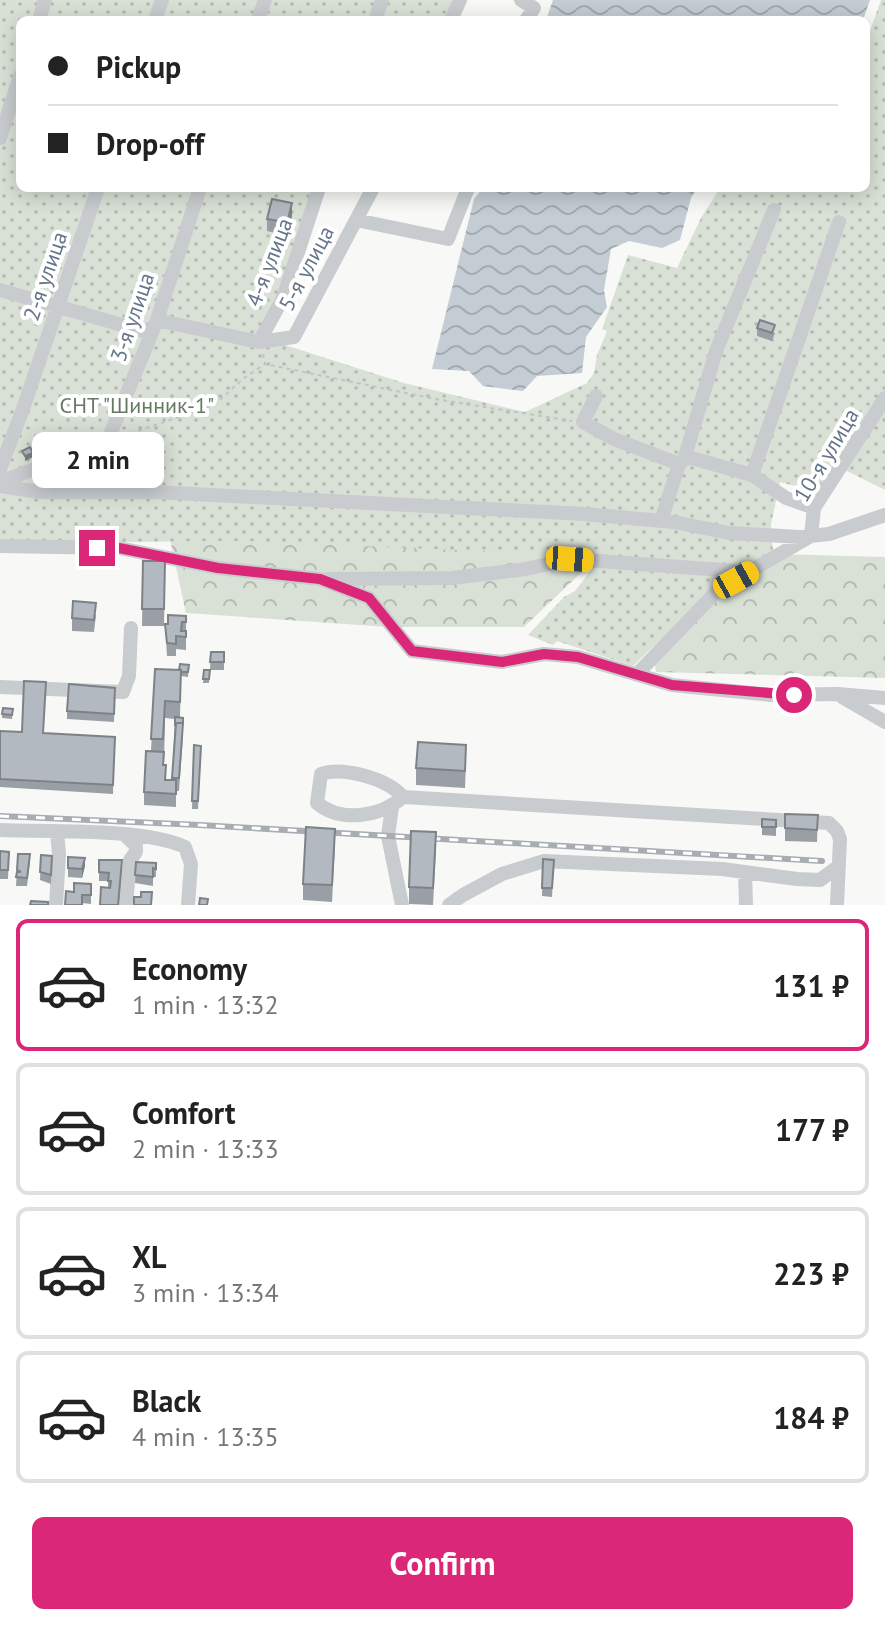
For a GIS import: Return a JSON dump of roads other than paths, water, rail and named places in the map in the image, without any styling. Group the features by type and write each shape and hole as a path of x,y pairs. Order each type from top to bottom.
{"street":[{"path":"0,138 16,88"},
{"name":"2-я улица","path":"0,469 97,192"},
{"name":"3-я улица","path":"0,484 107,442 140,364 199,192"},
{"name":"4-я улица","path":"0,290 153,327 259,342 283,298 318,192"},
{"name":"5-я улица","path":"259,342 294,337 371,192"},
{"path":"356,220 448,239 466,192"},
{"path":"661,521 716,351 774,210"},
{"path":"752,475 839,222"},
{"path":"596,396 583,422 614,439 682,462"},
{"name":"10-я улица","path":"811,536 814,508 885,398"},
{"path":"682,462 688,457 752,475 786,498 814,508"},
{"path":"0,484 38,492 154,492 585,514 661,521 729,533 811,536 829,534 883,514"},
{"path":"637,674 719,589 811,536"},
{"path":"0,546 119,548 218,568 320,579 452,578 526,569 570,559 750,572"},
{"path":"320,579 369,598 412,651 502,662 544,654 567,656 672,685 772,695 838,694 885,698"},
{"path":"0,687 123,692 129,676 131,628"},
{"path":"838,694 885,722"},
{"path":"402,905 388,836 397,802 396,789 380,780 332,770 321,774 317,803 329,813 371,815 397,802 829,823 840,839 837,905"},
{"path":"0,830 170,840 185,847 191,864 188,905"},
{"path":"56,905 57,832"},
{"path":"125,835 136,846 130,860 126,905"},
{"path":"449,905 502,874 544,861 745,872 820,880 839,866"},
{"path":"745,872 746,905"}],"water":[{"path":"553,0 870,0 864,16 547,16"},
{"path":"480,192 695,192 680,240 662,248 629,241 611,249 604,290 607,307 586,337 582,373 537,376 523,391 483,386 469,371 432,369 474,199"}],"railway":[{"path":"0,816 822,861"}],"park label":[{"name":"СНТ \"Шинник-1\"","path":"137,405"}]}
